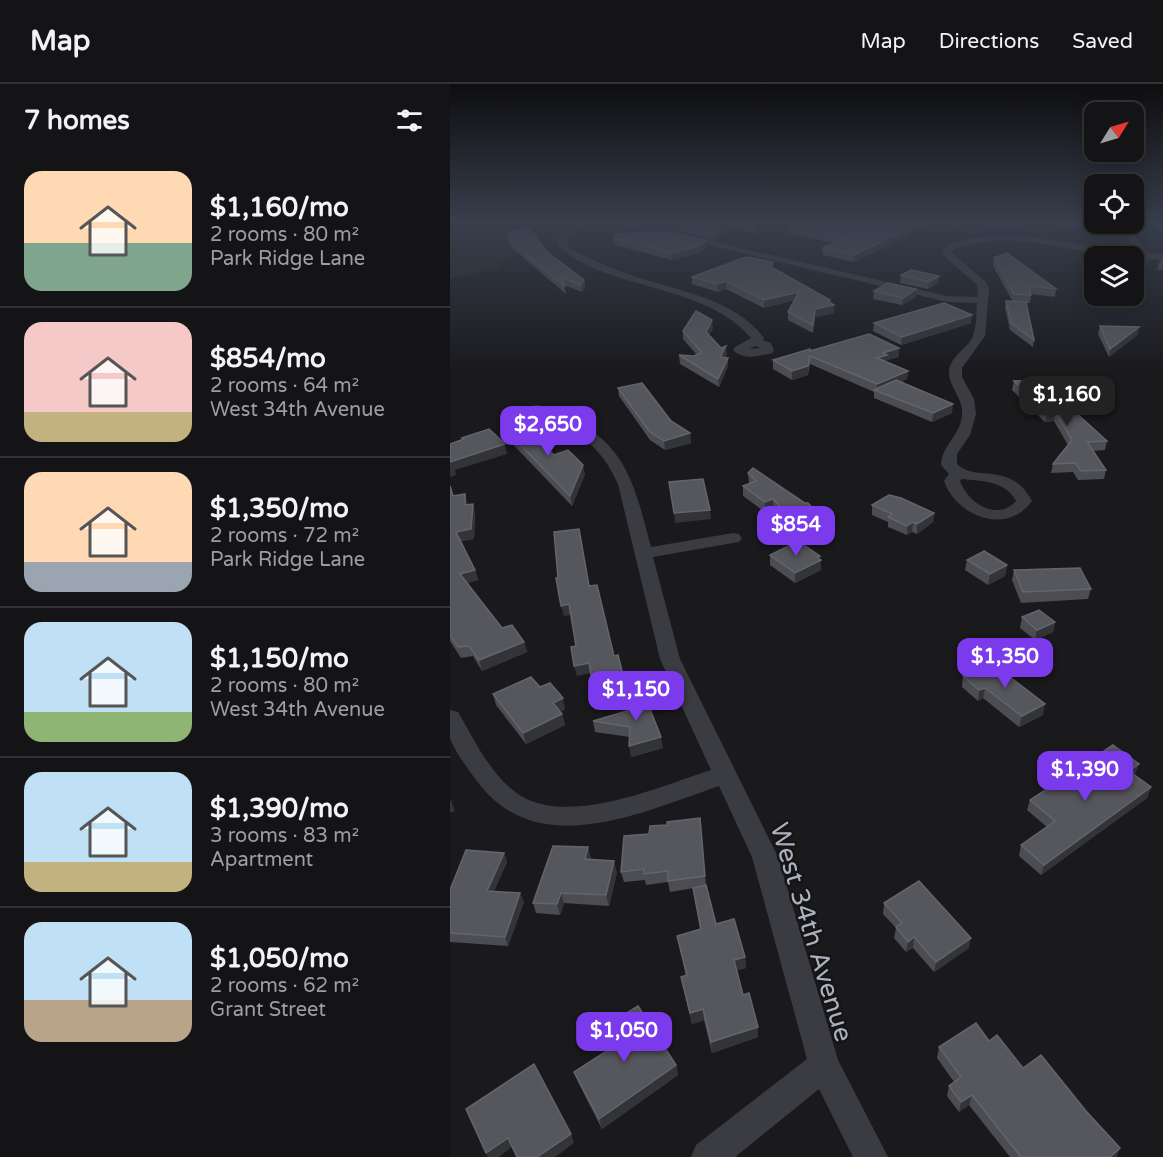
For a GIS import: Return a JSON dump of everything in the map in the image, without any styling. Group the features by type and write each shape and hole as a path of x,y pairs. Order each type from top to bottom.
{"street":[{"path":"611,271 685,294 738,319 758,338 755,341"},
{"path":"823,271 947,299 982,300"},
{"path":"958,474 949,465 949,453 965,433 969,414 968,400 955,375 958,363 977,340 984,289 982,284 967,271"},
{"name":"West 34th Avenue","path":"537,409 581,428 609,451 626,484 670,659 765,857 824,1065 871,1157"},
{"path":"644,553 733,538"},
{"path":"450,718 490,782 513,804 542,815 572,818 605,812 726,774"},
{"path":"708,1157 824,1065"}],"shaded area":[{"path":"450,271 484,271 450,279"}],"building":[{"path":"546,271 572,271 584,280 581,285 561,277 565,287"},
{"path":"708,271 778,271 830,300 828,301 834,305 815,309 813,325 788,312 799,292 764,300 726,281 717,284 692,277"},
{"path":"909,271 916,271 939,276 929,282 901,275"},
{"path":"1001,271 1032,271 1056,289 1029,286 1031,295 1014,294"},
{"path":"888,283 916,289 903,298 874,291"},
{"path":"1006,301 1026,302 1034,340 1011,323"},
{"path":"944,303 972,315 902,337 874,323"},
{"path":"696,311 712,320 706,332 721,348 726,346 720,357 728,358 718,379 679,355 693,356 702,353 683,331"},
{"path":"1100,326 1139,327 1110,349"},
{"path":"869,334 899,348 883,353 887,355 877,358 908,371 877,384 810,356 808,366 792,371 773,360 810,349 810,351"},
{"path":"896,380 953,404 933,413 874,390"},
{"path":"1040,380 1107,441 1087,442 1106,470 1081,471 1075,463 1053,464 1072,440 1055,412 1047,413 1014,381"},
{"path":"642,383 671,421 690,433 664,441 649,431 618,388"},
{"path":"511,417 554,455 568,450 583,465 570,496 502,426"},
{"path":"489,429 505,444 450,462 450,444"},
{"path":"753,468 808,503 824,520 799,527 773,499 765,502 743,486 756,481 748,473"},
{"path":"703,479 710,510 674,513 669,482"},
{"path":"450,486 453,496 465,494 465,505 473,504 471,529 456,532 475,570 460,574 502,628 512,625 524,642 479,660 469,646 458,647 450,635"},
{"path":"889,495 934,513 917,524 913,522 907,526 888,517 892,514 872,505"},
{"path":"579,529 589,586 597,585 614,656 618,655 623,675 592,681 589,663 574,666 571,647 576,646 569,604 561,606 556,578 558,578 554,532"},
{"path":"798,541 820,556 817,557 821,560 795,573 770,555"},
{"path":"984,551 1007,565 990,574 967,560"},
{"path":"1080,568 1091,589 1023,592 1014,570"},
{"path":"1039,610 1055,622 1037,630 1022,617"},
{"path":"988,665 997,672 1001,670 1045,704 1022,716 985,688 979,690 963,676"},
{"path":"531,677 540,687 550,683 563,698 553,703 562,714 523,733 493,694"},
{"path":"646,699 661,737 629,746 630,727 593,721 627,711 625,705"},
{"path":"1113,745 1139,764 1129,771 1151,787 1044,865 1021,845 1055,821 1030,800"},
{"path":"700,818 705,876 668,881 668,871 644,874 644,869 621,872 624,836 649,834 650,826"},
{"path":"553,846 588,847 585,859 614,861 606,895 561,893 557,904 533,903"},
{"path":"466,850 504,853 487,891 520,893 505,937 450,933 450,890"},
{"path":"919,881 971,938 936,962 914,937 908,942 896,927 902,923 884,903"},
{"path":"706,885 716,924 734,919 745,957 734,960 743,995 749,993 758,1027 711,1042 703,1009 690,1013 681,977 687,975 677,936 701,929 693,888"},
{"path":"638,1006 676,1065 599,1119 574,1072 613,1047 602,1028"},
{"path":"976,1023 989,1041 997,1035 1023,1068 1041,1055 1086,1111 1120,1148 1110,1157 1021,1157 972,1095 961,1102 949,1086 961,1077 939,1047"},
{"path":"534,1064 571,1134 537,1157 517,1157 508,1138 486,1153 466,1109"}]}
